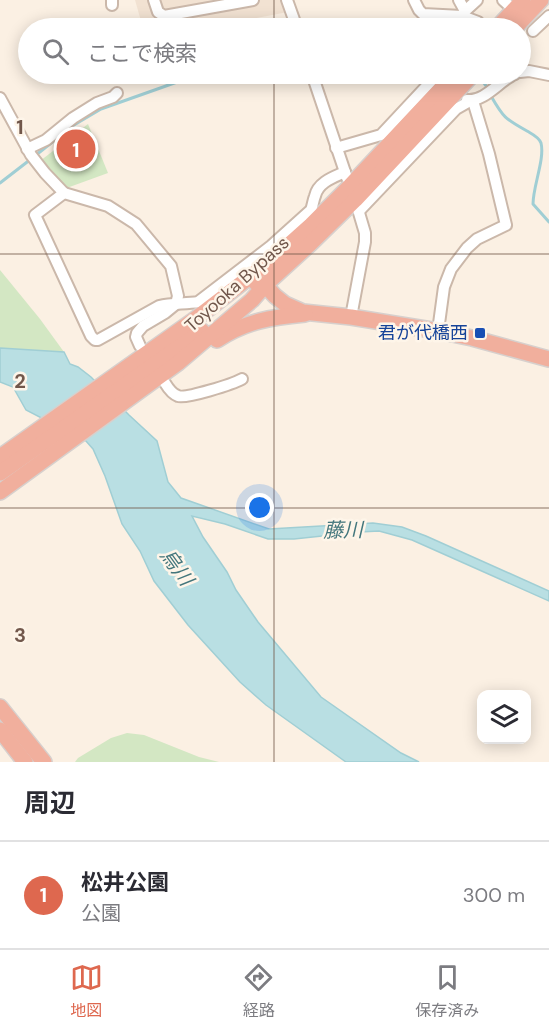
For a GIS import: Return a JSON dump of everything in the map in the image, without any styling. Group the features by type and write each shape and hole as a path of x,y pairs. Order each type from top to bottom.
{"highway":[{"path":"524,18 541,0"},
{"path":"504,18 514,3"},
{"name":"Toyooka Bypass","path":"0,457 133,380 178,363 252,300 310,244 445,84"},
{"name":"Toyooka Bypass","path":"0,492 352,192 462,84"},
{"path":"241,285 251,283 266,285 285,304 310,314"},
{"path":"0,473 266,285"},
{"path":"178,363 244,325 263,319 310,314 351,317 438,331 549,359"},
{"path":"0,707 44,762"},
{"path":"0,730 25,762"},
{"path":"0,744 14,762"}],"street":[{"path":"154,0 158,12 164,16 253,0"},
{"path":"287,0 293,18"},
{"path":"414,0 423,14 464,14 471,18"},
{"path":"459,0 464,14"},
{"path":"464,14 477,0"},
{"path":"533,31 549,16"},
{"path":"531,71 549,75"},
{"path":"315,84 365,233 351,317"},
{"path":"336,148 381,135 429,84"},
{"path":"352,192 456,109 485,95 499,84"},
{"path":"31,155 73,118 117,93"},
{"path":"452,95 472,101"},
{"path":"0,98 31,155 64,193 108,206 136,224 171,266 178,296 176,304 139,330 136,337 140,346"},
{"path":"438,331 444,286 451,269 477,239 506,225 489,154 472,101"},
{"path":"64,193 35,215 91,336 98,340 159,306 198,302 271,246 311,210 316,191 326,181 352,192"},
{"path":"165,383 171,392 180,397 242,379"}],"shaded area":[{"path":"135,0 284,0 288,12 257,18 140,18"}],"green space":[{"path":"88,124 108,173 64,189 40,161"},
{"path":"0,270 40,319 64,352 0,348"},
{"path":"127,733 144,735 199,757 219,762 75,762 111,738"}],"water":[{"path":"0,348 64,352 70,364 91,377 157,441 168,482 181,498 269,529 373,523 402,527 549,591 549,601 412,540 379,531 294,539 268,539 225,524 192,516 258,622 321,697 401,753 419,762 346,762 266,705 240,682 188,625 154,581 140,551 122,524 93,449 86,441 26,410 13,387 0,382"}],"waterway":[{"path":"36,155 74,125 101,109 172,84"},
{"path":"491,96 505,117 535,136 541,143 541,157 533,204 549,222"},
{"path":"0,183 31,159"}],"place":[{"name":"松井公園","path":"76,149"},
{"name":"君が代橋西","path":"480,333"}],"water label":[{"name":"藤川","path":"343,530"},
{"name":"烏川","path":"177,567"}]}
